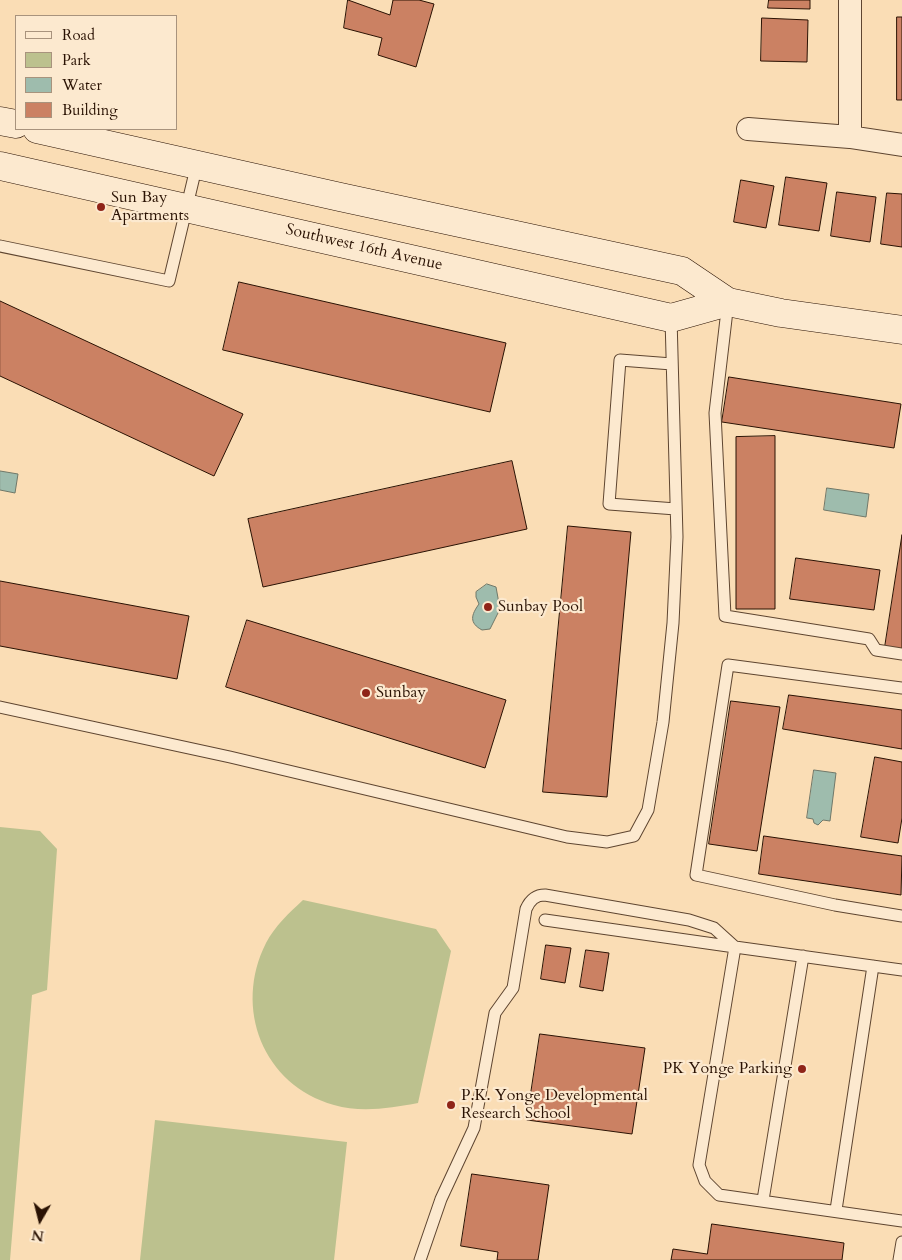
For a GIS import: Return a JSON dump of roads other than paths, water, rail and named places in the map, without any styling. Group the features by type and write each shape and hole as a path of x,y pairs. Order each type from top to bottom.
{"main road":[{"path":"0,121 15,124"},
{"name":"Southwest 16th Avenue","path":"42,130 682,271 728,302 781,313 902,330"},
{"name":"Southwest 16th Avenue","path":"0,166 671,318 728,302"}],"street":[{"path":"850,0 850,138"},
{"path":"748,129 850,138 902,145"}],"lane":[{"path":"0,246 169,281 198,164"},
{"path":"728,302 714,413 725,616 868,639 876,650 902,654"},
{"path":"0,707 230,756 567,837 607,842 634,836 648,810 662,722 672,623 677,537 671,318"},
{"path":"672,364 620,360 609,504 676,509"},
{"path":"902,688 728,665 696,875 835,905 902,916"},
{"path":"420,1260 440,1199 474,1128 495,1013 513,988 526,909 532,898 538,895 689,920 714,928 735,947"},
{"path":"545,920 902,970"},
{"path":"735,947 699,1165 705,1181 718,1194 902,1221"},
{"path":"763,1200 803,956"},
{"path":"836,1210 873,966"},
{"path":"899,1260 902,1242"}],"water":[{"path":"0,471 18,474 15,493 0,490"},
{"path":"827,488 869,494 866,517 824,510"},
{"name":"Sunbay Pool","path":"487,584 496,587 500,609 490,629 482,630 473,622 473,615 479,604 476,592"},
{"path":"814,770 836,773 830,821 823,820 818,825 814,823 813,819 807,818"}],"place":[{"name":"Sun Bay Apartments","path":"101,207"},
{"name":"Sunbay Pool","path":"488,607"},
{"name":"Sunbay","path":"366,693"},
{"name":"PK Yonge Parking","path":"802,1069"},
{"name":"P.K. Yonge Developmental Research School","path":"451,1105"}]}
